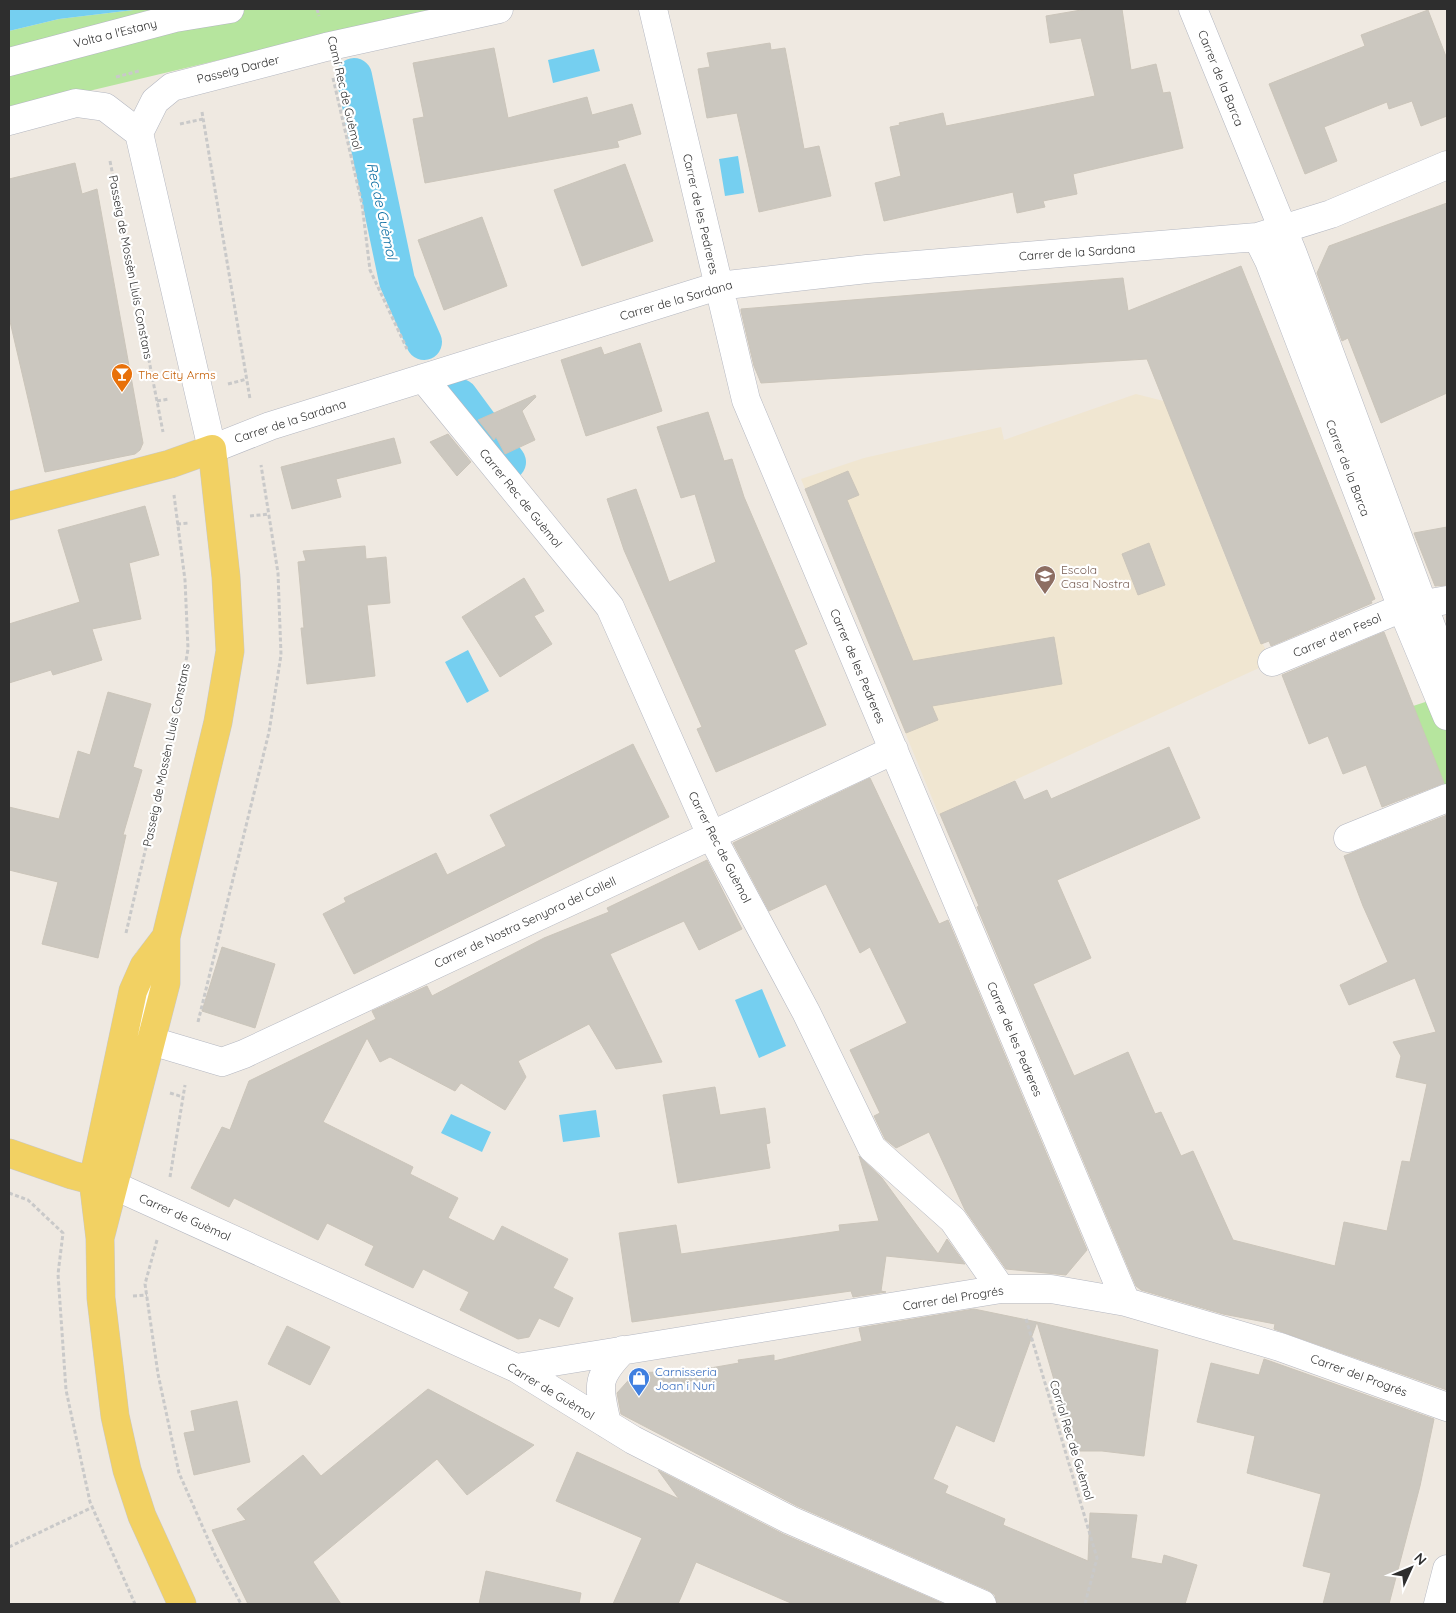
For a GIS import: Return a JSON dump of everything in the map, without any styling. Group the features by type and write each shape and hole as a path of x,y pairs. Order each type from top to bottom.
{"main road":[{"name":"Carrer de la Sardana","path":"9,506 170,464 212,449"},
{"path":"104,1183 144,1040 166,983 166,937 218,722 230,651 226,577 212,449"},
{"path":"166,937 148,961 133,991 104,1183 100,1238 101,1292 115,1416 127,1470 142,1516 182,1604"},
{"path":"9,1153 104,1183"}],"street":[{"name":"Volta a l'Estany","path":"9,62 175,18 230,9"},
{"name":"Passeig Darder","path":"139,133 155,101 172,87 326,47 498,9"},
{"name":"Carrer de les Pedreres","path":"653,9 746,400 1126,1302"},
{"name":"Carrer de la Barca","path":"1193,9 1269,234 1296,263 1424,604"},
{"path":"9,121 76,104 105,107 139,133 212,449"},
{"name":"Carrer de la Sardana","path":"212,449 256,431 718,286 867,269 1269,234 1331,214 1447,165"},
{"name":"Carrer Rec de Guèmol","path":"423,378 610,607 711,835 806,1012 872,1148 954,1220 1001,1289"},
{"path":"1424,604 1447,669"},
{"path":"1424,604 1444,707"},
{"name":"Carrer d'en Fesol","path":"1272,662 1424,604"},
{"name":"Carrer de Nostra Senyora del Collell","path":"144,1040 222,1062 894,750"},
{"path":"1348,838 1447,798"},
{"path":"144,1040 148,961"},
{"name":"Carrer de Guèmol","path":"104,1183 516,1368 633,1440 790,1520 982,1604"},
{"name":"Carrer del Progrés","path":"516,1368 1001,1289 1051,1289 1126,1302 1280,1347 1447,1407"},
{"path":"607,1424 599,1388 605,1369 623,1350"},
{"path":"1438,1604 1447,1572"}],"path":[{"name":"Camí Rec de Guèmol","path":"317,9 362,204 370,270 397,331 423,378"},
{"name":"Passeig de Mossèn Lluís Constans","path":"108,152 170,464 185,580 188,649 177,714 126,935"},
{"path":"9,1193 28,1200 63,1233 58,1274 66,1390 93,1507 135,1604"},
{"name":"Corriol Rec de Guèmol","path":"1001,1289 1025,1316 1089,1523 1097,1558 1085,1604"},
{"path":"9,1547 93,1507"}],"shaded area":[{"name":"Escola Casa Nostra","path":"1136,394 1310,438 1196,483 1252,623 1272,662 939,815 801,479 864,458 1001,427 1004,440"}],"green space":[{"path":"142,9 433,9 9,110 9,31 59,19"},
{"path":"1447,695 1447,791 1413,706"}],"water":[{"path":"9,9 142,9 59,19 9,31"},
{"path":"594,49 600,71 553,83 548,60"},
{"path":"738,156 744,193 725,196 719,159"},
{"path":"468,650 489,691 467,703 445,662"},
{"path":"762,989 786,1046 759,1058 735,1000"},
{"path":"596,1110 600,1137 563,1142 559,1115"},
{"path":"451,1114 491,1132 482,1152 441,1133"}],"building":[{"path":"1087,9 1122,9 1131,70 1156,64 1163,93 1170,92 1183,148 1073,174 1077,194 1043,201 1045,207 1017,213 1013,192 884,221 875,183 901,176 890,127 900,125 899,123 943,113 946,126 1095,96 1081,38 1050,43 1046,16"},
{"path":"1428,10 1447,59 1447,116 1421,126 1412,101 1389,109 1387,102 1324,127 1337,161 1305,174 1269,84 1365,46 1361,35"},
{"path":"770,43 771,50 785,48 804,149 819,146 831,196 759,212 737,113 707,118 698,69 710,67 707,53"},
{"path":"494,48 508,118 587,97 592,115 632,104 641,134 617,141 619,147 425,183 413,119 424,117 413,63"},
{"path":"75,163 82,194 97,189 143,443 140,450 135,454 45,472 9,317 9,179"},
{"path":"625,164 653,241 582,266 554,190"},
{"path":"1447,203 1447,393 1381,423 1348,338 1342,341 1317,273 1329,246"},
{"path":"482,217 507,286 444,310 418,240"},
{"path":"1241,266 1375,599 1371,601 1372,603 1271,646 1269,641 1261,644 1147,359 761,383 754,366 741,311 741,309 1123,278 1128,311"},
{"path":"640,343 662,411 586,436 561,360 601,347 604,355"},
{"path":"535,395 536,397 522,411 535,440 505,454 496,437 494,440 478,420"},
{"path":"708,412 724,461 732,459 744,497 807,644 794,650 826,725 716,772 697,729 702,727 624,550 607,499 636,489 669,582 716,562 695,494 681,498 657,427"},
{"path":"448,434 471,462 457,476 430,442"},
{"path":"394,438 401,463 336,479 341,497 292,509 281,467"},
{"path":"848,471 859,495 847,500 913,661 1054,637 1062,684 932,706 938,720 906,733 805,489"},
{"path":"145,506 159,555 129,563 141,619 92,629 102,660 53,675 51,670 9,683 9,624 80,602 58,530"},
{"path":"1447,527 1447,585 1435,586 1414,533"},
{"path":"1149,543 1165,585 1138,595 1122,554"},
{"path":"365,546 366,559 386,557 390,603 367,605 375,676 307,684 301,628 304,628 298,562 306,561 303,551"},
{"path":"524,578 544,611 534,616 552,644 500,677 462,617"},
{"path":"1384,632 1444,783 1382,807 1366,765 1343,774 1328,736 1309,744 1282,675"},
{"path":"108,692 151,704 133,767 142,770 123,835 126,835 98,958 42,944 58,882 9,870 9,807 59,819 78,751 90,755"},
{"path":"633,744 669,817 354,974 323,914 346,902 344,898 436,853 447,875 506,846 490,815"},
{"path":"1169,747 1200,818 1057,880 1091,958 1033,984 1074,1076 1128,1052 1155,1114 1161,1112 1181,1156 1193,1151 1233,1240 1335,1266 1344,1222 1387,1231 1402,1161 1410,1162 1427,1084 1396,1077 1401,1056 1393,1042 1436,1032 1415,978 1349,1005 1340,985 1388,962 1363,906 1344,856 1447,815 1447,1390 1274,1329 1275,1324 1223,1314 1141,1290 1136,1286 940,814 1015,781 1024,800 1047,790 1051,799"},
{"path":"870,778 939,924 948,920 1087,1250 1066,1275 1006,1269 965,1210 929,1132 896,1148 885,1139 874,1116 880,1113 850,1050 907,1023 870,947 860,953 826,884 769,911 733,843"},
{"path":"707,860 742,929 699,950 684,921 610,954 662,1062 616,1069 589,1024 518,1061 526,1077 505,1110 461,1083 455,1091 390,1057 380,1062 367,1038 323,1122 413,1167 410,1174 458,1198 448,1218 494,1241 502,1226 568,1259 553,1288 573,1298 559,1327 539,1318 529,1337 518,1339 460,1310 469,1292 423,1269 413,1288 365,1265 374,1246 327,1223 318,1240 234,1198 229,1207 191,1188 222,1127 230,1130 249,1081 376,1019 372,1011 427,986 432,996 544,938 609,912 607,908"},
{"path":"222,947 275,964 255,1028 202,1011"},
{"path":"715,1087 720,1115 765,1108 770,1143 766,1144 770,1168 678,1183 663,1095"},
{"path":"859,1156 882,1178 938,1254 947,1239 965,1264 886,1256 881,1291 886,1292 853,1297 851,1291 632,1322 619,1233 676,1225 681,1254 840,1231 839,1225 879,1221"},
{"path":"974,1309 1037,1322 994,1442 956,1425 933,1479 948,1486 945,1493 1005,1519 1003,1525 1088,1561 1090,1513 1137,1515 1131,1558 1162,1564 1164,1555 1197,1565 1185,1604 997,1604 995,1595 988,1590 797,1506 621,1414 617,1393 635,1373 657,1372 659,1377 739,1363 738,1360 774,1355 774,1361 862,1341 859,1328"},
{"path":"1037,1322 1158,1350 1144,1456 1102,1451 1075,1451"},
{"path":"287,1326 330,1347 310,1385 268,1364"},
{"path":"1264,1359 1434,1419 1420,1486 1389,1604 1323,1604 1331,1573 1303,1566 1321,1494 1247,1473 1255,1436 1197,1422 1211,1363 1259,1375"},
{"path":"428,1389 534,1445 467,1495 437,1459 313,1562 341,1604 248,1604 212,1530 246,1520 237,1509 303,1455 321,1476"},
{"path":"237,1401 250,1462 194,1475 184,1433 195,1431 191,1411"},
{"path":"577,1452 679,1499 658,1470 783,1534 944,1604 793,1604 696,1562 678,1604 613,1604 642,1538 556,1501"},
{"path":"486,1571 581,1593 579,1604 479,1604"}],"waterway":[{"name":"Rec de Guèmol","path":"354,76 397,281 424,342"},
{"name":"Rec de Guèmol","path":"460,397 508,462"}],"place":[{"name":"The City Arms","path":"122,393"},
{"name":"Escola Casa Nostra","path":"1045,595"},
{"name":"Carnisseria Joan i Nuri","path":"639,1397"}]}
